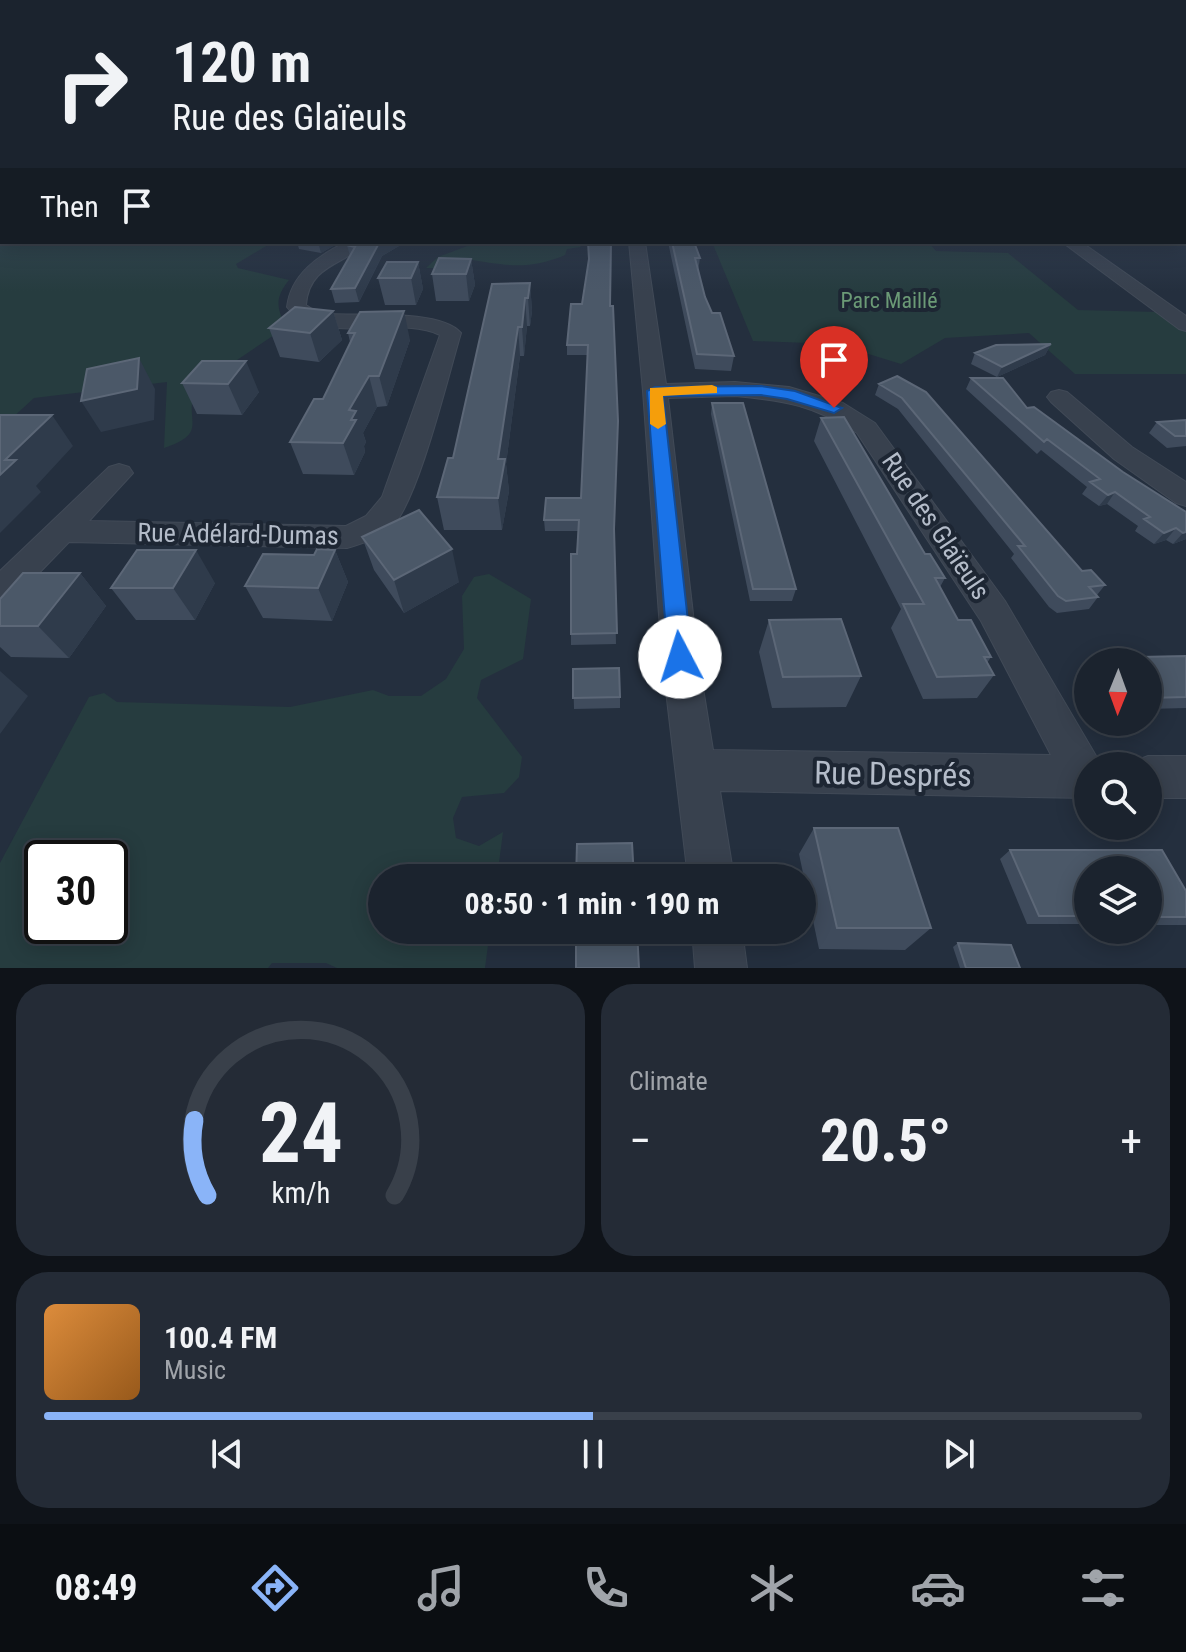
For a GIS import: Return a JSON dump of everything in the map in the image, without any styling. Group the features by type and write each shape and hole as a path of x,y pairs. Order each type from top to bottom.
{"street":[{"name":"Rue Adélard-Dumas","path":"62,531 347,537 375,528 389,513 396,497 451,333 434,323 334,323 297,311 298,290 314,269 357,244"},
{"path":"637,244 655,391 681,670 709,864"},
{"path":"1073,244 1186,325"},
{"path":"1157,305 1186,305"},
{"name":"Rue des Glaïeuls","path":"655,391 735,389 789,394 834,408 866,428 993,611 1074,756"},
{"path":"1059,397 1123,453 1186,496"},
{"path":"0,592 119,473"},
{"name":"Rue Després","path":"697,770 1074,777"},
{"path":"1162,777 1186,777"},
{"path":"718,944 721,968"}],"green space":[{"path":"0,244 270,244 236,264 238,268 289,280 281,294 279,307 282,318 292,323 200,385 194,396 192,429 188,436 164,448 167,382 34,398 0,429"},
{"path":"473,244 578,244 581,247 567,249 565,255 552,260 527,265 466,259 472,269 426,268 438,257"},
{"name":"Parc Maillé","path":"713,244 930,244 936,251 1008,253 1078,310 1158,312 1186,332 1186,374 1075,374 1029,333 945,338 901,364 836,344 753,341"},
{"path":"489,574 531,599 523,659 481,680 477,698 522,757 519,777 504,793 462,797 453,818 456,838 479,846 503,832 499,864 368,864 368,944 488,944 485,968 337,968 326,963 272,963 268,968 0,968 0,863 89,697 104,693 117,702 290,707 373,690 389,696 421,696 446,679 464,649 462,596 474,577"}],"building":[{"path":"378,244 355,288 331,289 355,247 347,245"},
{"path":"588,244 611,244 610,306 613,306 618,421 614,529 617,633 571,634 571,554 577,554 579,520 544,520 546,498 581,498 588,345 567,345 571,304 582,304"},
{"path":"672,244 695,244 700,258 695,258 705,297 712,313 720,313 734,356 697,354"},
{"path":"439,258 471,259 466,274 432,274"},
{"path":"387,262 418,262 411,278 378,278"},
{"path":"530,283 522,327 518,327 498,459 505,459 498,498 437,497 448,458 453,458 492,284"},
{"path":"295,307 333,311 310,333 269,328"},
{"path":"404,311 379,376 369,376 349,410 356,411 351,420 356,420 343,443 290,442 314,399 323,399 355,333 348,333 360,312"},
{"path":"1051,344 1002,367 975,353 996,345"},
{"path":"139,358 137,389 81,401 87,369"},
{"path":"202,361 246,361 228,384 182,383"},
{"path":"897,376 926,392 1082,571 1091,570 1105,585 1089,587 1098,597 1066,601 1058,596 1018,546 1025,546 902,398 879,384"},
{"path":"971,378 1003,378 1027,408 1034,407 1123,472 1186,512 1186,532 1176,528 1164,533 1144,519 1150,517 1115,492 1108,495 1090,482 1100,479 1047,439 1044,442"},
{"path":"712,403 743,403 796,589 753,589"},
{"path":"0,415 52,415 5,460 16,460 0,475"},
{"path":"844,417 925,554 930,554 945,578 935,578 958,620 971,620 991,657 984,657 994,675 937,677 903,604 924,604 821,418"},
{"path":"1186,420 1186,436 1175,436 1157,422"},
{"path":"419,510 452,549 394,580 362,537"},
{"path":"317,549 335,550 318,588 245,586 263,554 314,555"},
{"path":"137,550 196,550 173,588 111,588"},
{"path":"23,573 80,573 38,626 0,626 0,599"},
{"path":"841,619 861,676 783,677 769,620"},
{"path":"1186,656 1186,697 1162,698 1162,657"},
{"path":"619,668 620,697 573,698 573,669"},
{"path":"814,828 898,828 931,928 837,928"},
{"path":"632,843 633,864 576,864 577,844"},
{"path":"1010,850 1162,850 1186,891 1186,917 1162,917 1162,856 1074,856 1074,916 1039,916"},
{"path":"958,943 1011,945 1020,968 966,968"},
{"path":"576,944 638,944 639,968 576,968"}],"slow traffic":[{"path":"658,424 655,391 712,390"}],"route":[{"path":"680,657 655,391 761,390 789,394 834,408"}]}
